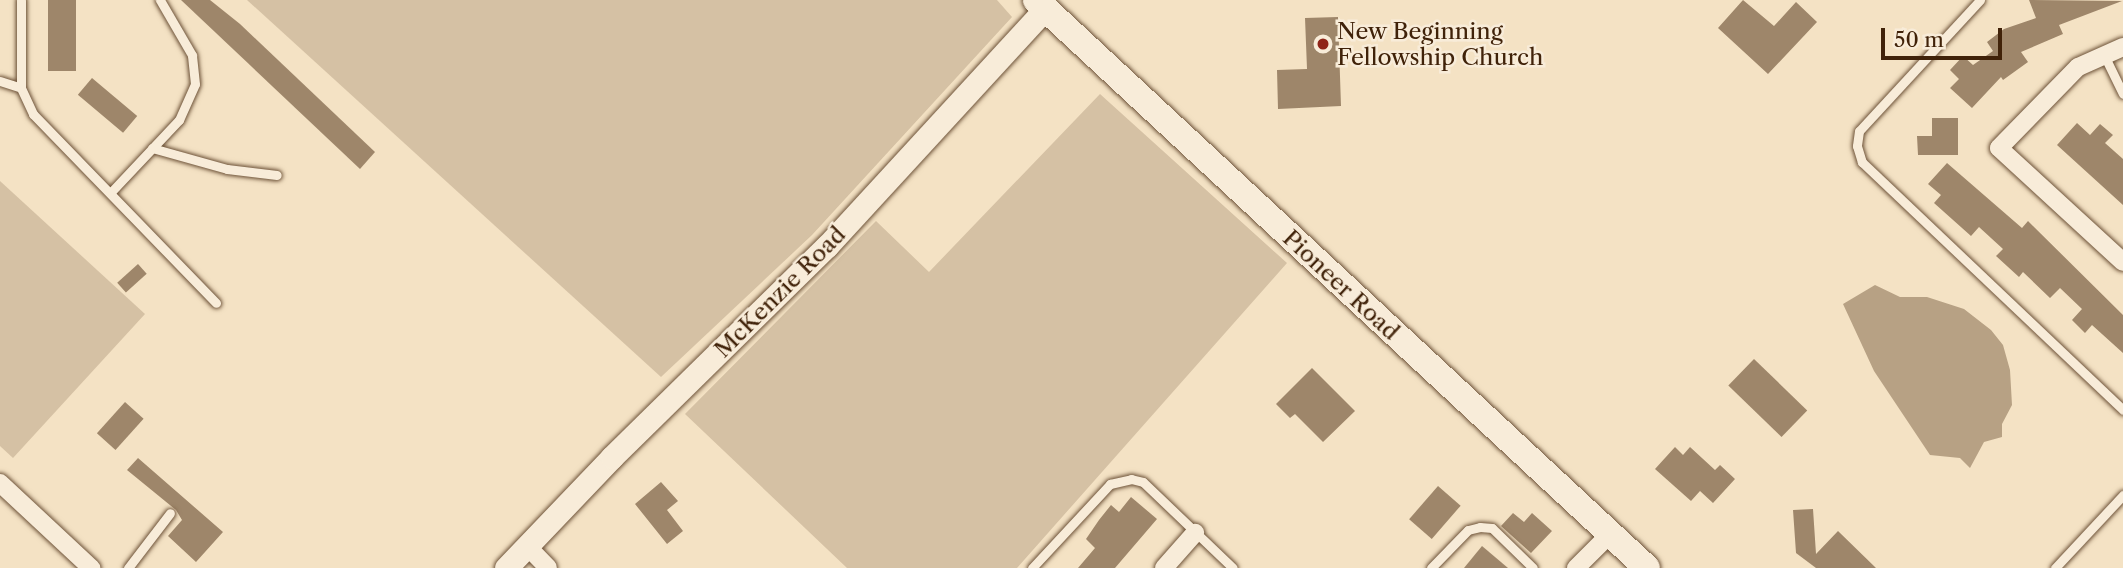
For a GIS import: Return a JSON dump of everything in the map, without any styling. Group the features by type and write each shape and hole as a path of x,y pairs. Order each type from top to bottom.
{"main road":[{"name":"Pioneer Road","path":"1047,2 1647,568"}],"street":[{"name":"McKenzie Road","path":"506,568 827,246 1047,2"},
{"path":"2123,47 2078,67 1998,148 2123,262"},
{"path":"0,483 91,568"},
{"path":"1164,568 1195,533"},
{"path":"1576,568 1610,534"},
{"path":"527,546 548,568"}],"lane":[{"path":"21,0 20,88 33,114 112,191 216,303"},
{"path":"112,191 178,120 195,84 192,55 160,0"},
{"path":"1980,0 1859,131 1857,146 1862,162 2123,410"},
{"path":"2104,55 2123,94"},
{"path":"0,81 20,88"},
{"path":"152,148 227,169 277,175"},
{"path":"1032,568 1110,484 1131,479 1143,482 1233,568"},
{"path":"2055,568 2123,495"},
{"path":"128,568 170,513"},
{"path":"1431,568 1468,530 1480,527 1492,528 1533,568"}],"shaded area":[{"path":"247,0 997,0 1012,17 812,235 661,377"},
{"path":"1100,94 1287,263 1017,568 847,568 685,414 876,221 929,272"},
{"path":"0,181 145,314 13,458 0,446"},
{"path":"1875,285 1900,297 1927,297 1964,309 1991,330 2003,345 2010,370 2012,405 2002,424 2002,437 1984,442 1970,468 1960,458 1930,455 1874,371 1843,304"}],"building":[{"path":"48,0 76,0 76,71 48,71"},
{"path":"181,0 210,0 240,24 375,152 360,169"},
{"path":"1743,0 1774,26 1796,2 1817,22 1768,74 1718,28"},
{"path":"2029,0 2122,1 2059,25 2063,34 2021,52 2028,62 2003,80 2001,77 1972,108 1950,88 1959,79 1950,70 1963,56 1973,65 1993,51 1987,42 2004,29 2036,18"},
{"name":"New Beginning Fellowship Church","path":"1338,17 1341,106 1278,109 1277,70 1307,69 1305,18"},
{"path":"92,78 137,116 123,133 78,95"},
{"path":"1932,118 1958,118 1958,155 1918,155 1917,136 1932,136"},
{"path":"2077,123 2090,135 2100,124 2113,135 2105,143 2123,159 2123,205 2057,145"},
{"path":"1947,163 2022,228 2028,221 2123,315 2123,353 2092,325 2085,333 2072,320 2082,309 2060,288 2050,298 2023,272 2019,277 1996,256 2003,249 1979,227 1971,236 1934,203 1941,195 1928,184"},
{"path":"138,264 147,274 126,292 117,283"},
{"path":"1754,359 1807,410 1782,437 1728,386"},
{"path":"1312,368 1355,411 1323,442 1295,414 1290,418 1276,404"},
{"path":"125,402 144,419 115,450 97,433"},
{"path":"1675,447 1683,455 1690,447 1715,470 1720,465 1735,479 1713,503 1700,491 1691,501 1655,469"},
{"path":"138,458 223,532 196,562 168,536 182,520 176,510 127,470"},
{"path":"661,482 678,501 667,510 683,531 667,544 635,504"},
{"path":"1438,486 1461,506 1432,539 1409,519"},
{"path":"1131,497 1157,519 1115,568 1078,568 1095,548 1086,539 1099,520 1111,505 1119,512"},
{"path":"1813,509 1816,554 1838,531 1876,568 1816,568 1796,553 1793,510"},
{"path":"1513,513 1524,522 1532,513 1552,531 1531,553 1501,526"},
{"path":"1482,546 1508,568 1464,568"}],"place":[{"name":"New Beginning Fellowship Church","path":"1323,44"}]}
